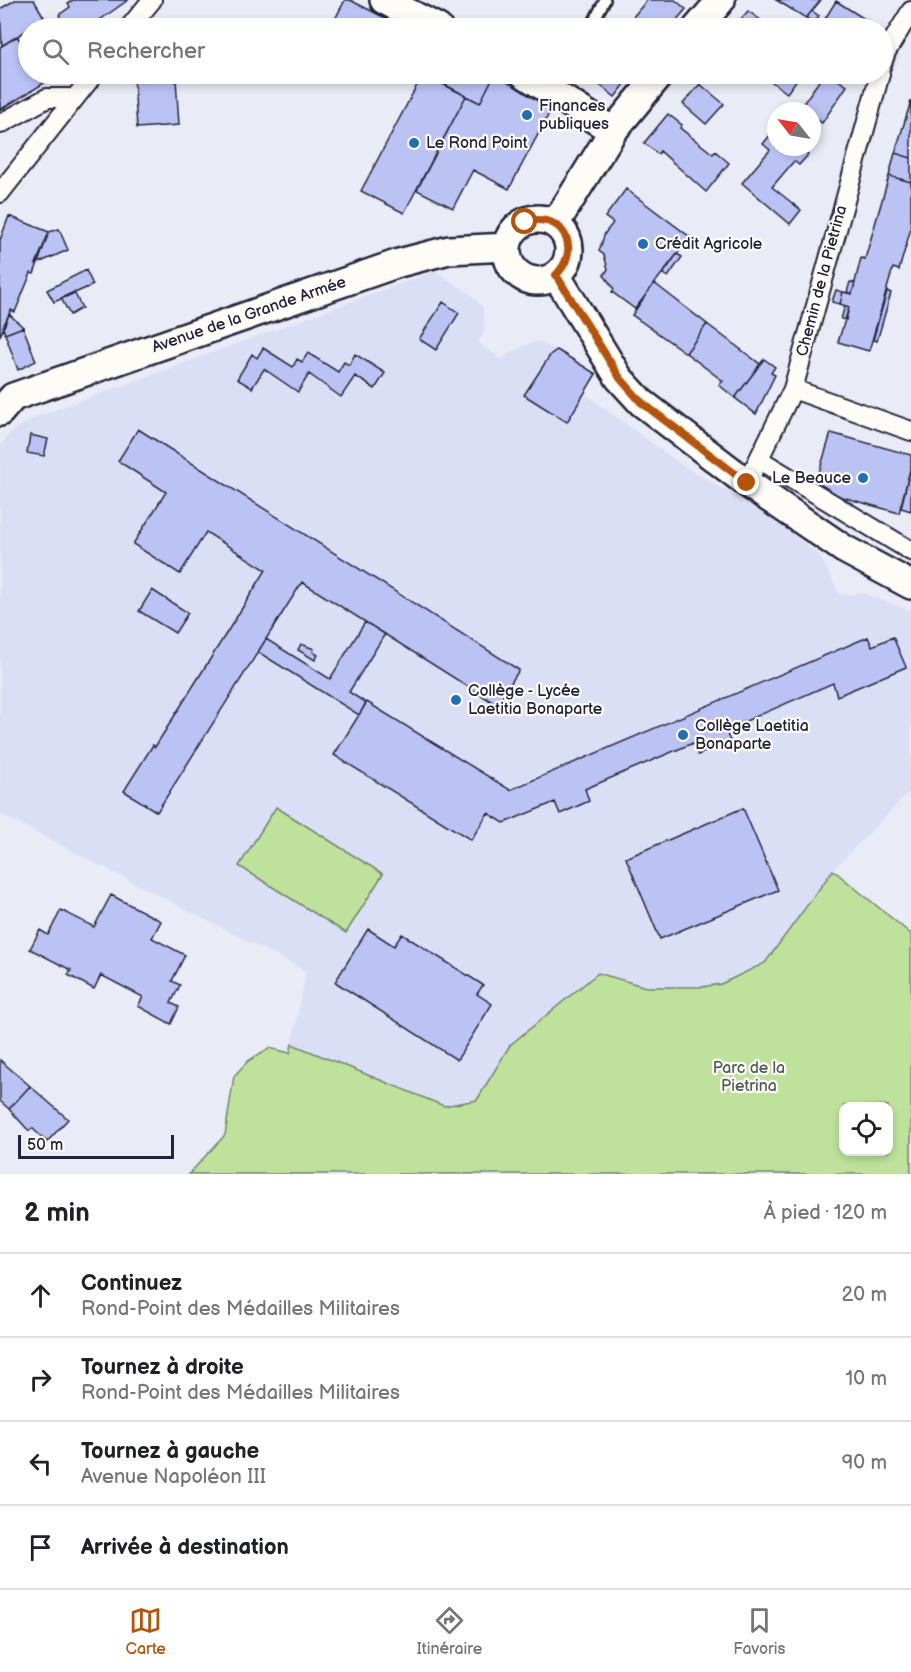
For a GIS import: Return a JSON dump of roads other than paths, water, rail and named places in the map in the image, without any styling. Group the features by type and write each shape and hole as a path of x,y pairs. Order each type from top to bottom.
{"main road":[{"path":"384,0 419,18"},
{"path":"706,18 721,0"},
{"path":"561,84 613,131"},
{"path":"555,224 613,131 652,84"},
{"path":"535,219 555,224 566,237 568,254 566,262 556,275 537,280 518,274 512,266 507,247 510,237 525,222 535,219"},
{"name":"Avenue de la Grande Armée","path":"0,412 13,397 399,263 449,250 507,247"},
{"path":"556,275 620,378 641,402 757,479 844,549 911,585"}],"street":[{"path":"137,18 152,0"},
{"path":"893,41 911,11"},
{"path":"0,193 86,84"},
{"name":"Chemin de la Pietrina","path":"757,479 793,389 877,84"},
{"path":"0,124 47,98 74,98"},
{"path":"793,389 911,431"},
{"path":"757,479 777,470"},
{"path":"757,479 777,470"},
{"path":"777,470 911,551"}],"lane":[{"path":"595,18 605,0"}],"place":[{"name":"Finances publiques","path":"527,115"},
{"name":"Le Rond Point","path":"414,143"},
{"name":"Crédit Agricole","path":"643,244"},
{"name":"Le Beauce","path":"863,478"},
{"name":"Collège - Lycée Laetitia Bonaparte","path":"456,700"},
{"name":"Collège Laetitia Bonaparte","path":"683,735"}],"park label":[{"name":"Parc de la Pietrina","path":"749,1077"}]}
